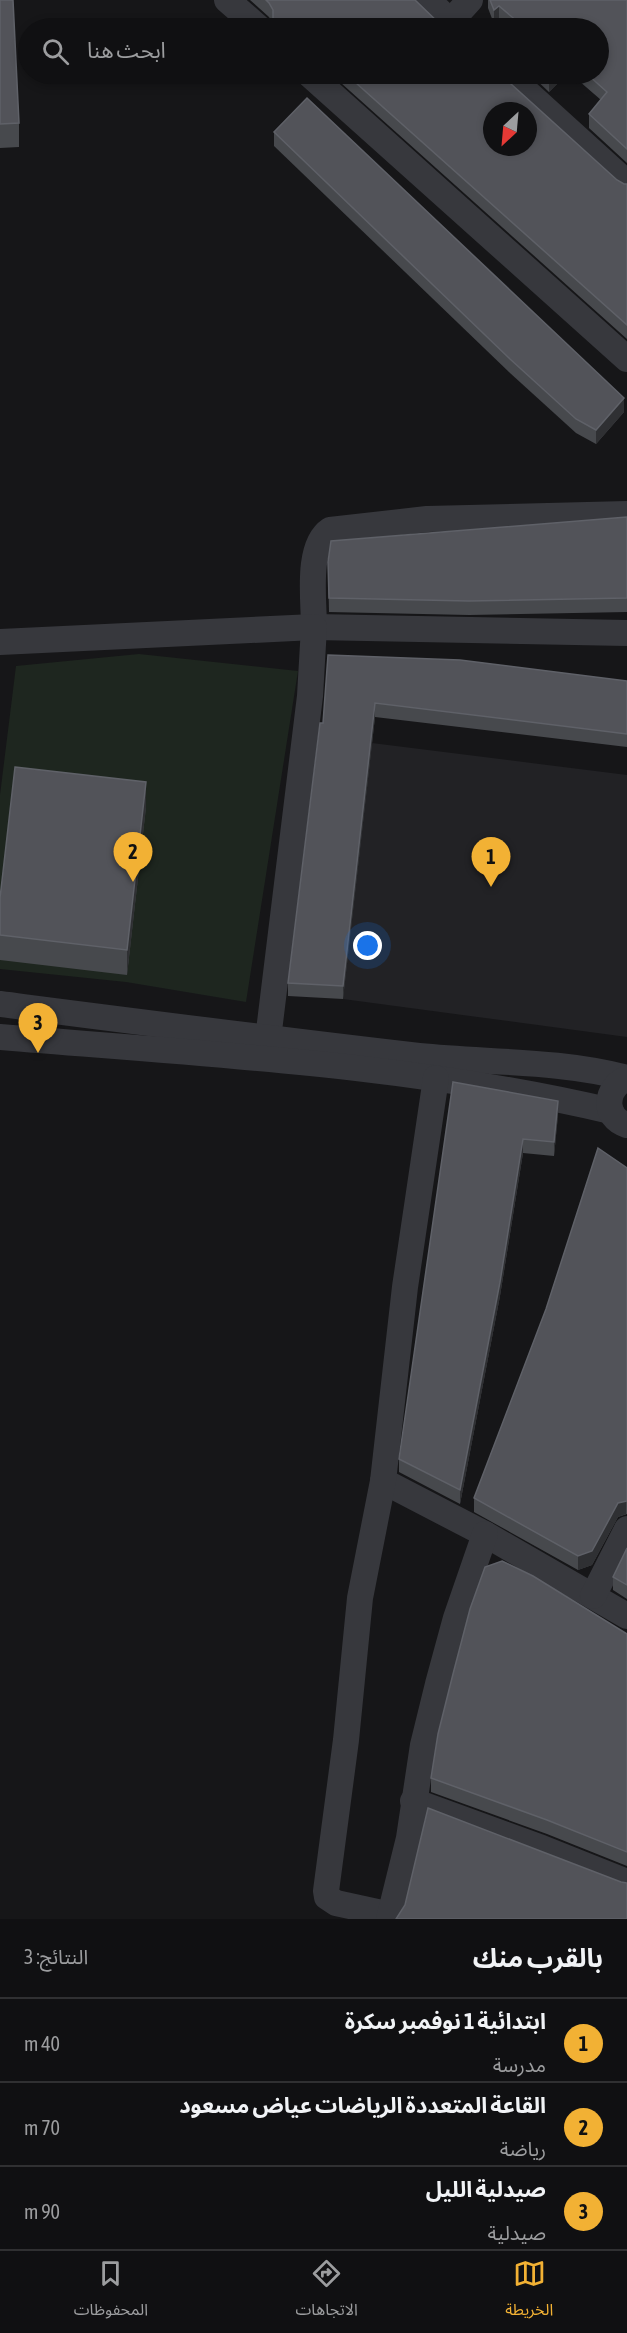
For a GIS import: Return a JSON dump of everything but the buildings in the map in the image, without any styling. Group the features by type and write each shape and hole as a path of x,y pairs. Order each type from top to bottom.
{"street":[{"path":"227,0 248,18"},
{"path":"428,0 447,18"},
{"path":"458,18 470,0"},
{"path":"320,84 627,359"},
{"path":"518,84 627,183"},
{"path":"268,1039 310,696 315,553 321,539 330,530 427,519 627,514"},
{"path":"0,642 314,627 627,633"},
{"path":"0,1004 436,1058 573,1066 627,1078"},
{"path":"0,1037 266,1059 436,1078 538,1095 622,1124"},
{"path":"436,1078 405,1287 383,1481 360,1598 346,1740 326,1892 327,1897 336,1904 390,1917 409,1838 413,1801 438,1684 456,1618 485,1534"},
{"path":"622,1124 608,1103 610,1095 619,1082 627,1078"},
{"path":"383,1481 485,1534 627,1616"},
{"path":"593,1596 627,1529"},
{"path":"413,1801 627,1882"}],"shaded area":[{"path":"139,654 298,671 246,1002 126,982 0,969 0,795 16,666"},
{"path":"372,743 627,775 627,1037 343,999"}],"place":[{"name":"القاعة المتعددة الرياضات عياض مسعود","path":"133,882"},
{"name":"ابتدائية 1 نوفمبر سكرة","path":"491,887"},
{"name":"صيدلية الليل","path":"38,1053"}]}
